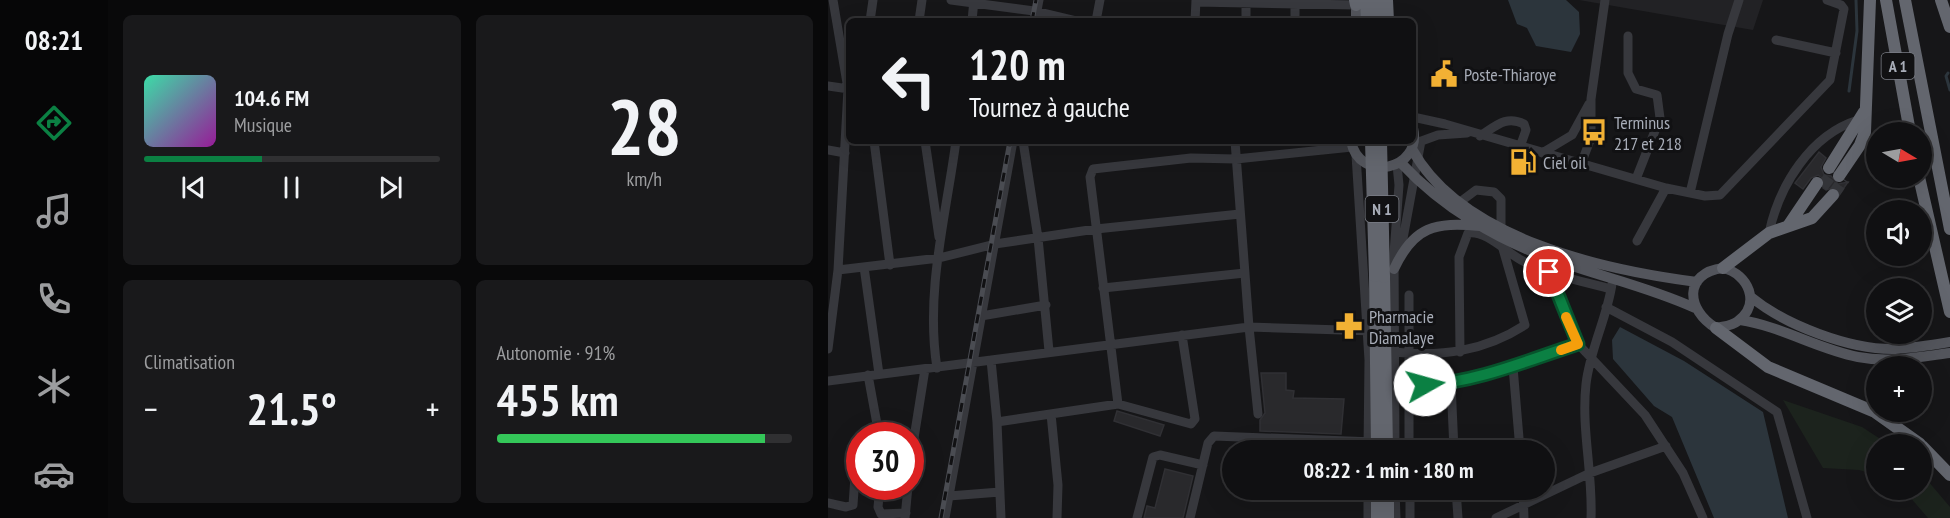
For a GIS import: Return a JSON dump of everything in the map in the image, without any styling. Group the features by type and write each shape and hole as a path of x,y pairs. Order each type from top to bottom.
{"highway":[{"path":"1377,0 1378,18"},
{"path":"1387,0 1388,18"},
{"path":"1836,173 1857,136 1861,116 1870,46 1870,0"},
{"name":"A 1","path":"1886,0 1908,122"},
{"name":"A 1","path":"1905,0 1950,229"},
{"path":"1941,0 1950,27"},
{"path":"1947,0 1950,13"},
{"path":"1359,2 1366,18"},
{"name":"N 1","path":"1371,144 1384,274"},
{"name":"N 1","path":"1376,440 1384,274 1381,144"},
{"path":"1922,188 1950,312"},
{"path":"1724,268 1769,233 1812,218 1825,189 1788,226"},
{"path":"1716,328 1768,367 1875,412 1906,434"},
{"path":"1932,456 1950,475"},
{"path":"1377,500 1377,518"},
{"path":"1388,500 1388,518"}],"main road":[{"path":"1356,18 1359,2"},
{"path":"1415,144 1434,181 1460,202 1501,226 1548,247 1598,264 1697,282"},
{"path":"1353,148 1371,166 1388,168 1399,164 1416,148"},
{"path":"1399,164 1482,226 1537,254 1658,291 1695,308"},
{"path":"1384,274 1409,242 1432,227 1444,224 1482,226"},
{"path":"1740,320 1746,313 1750,297 1749,288 1739,274 1724,268 1704,274 1697,282 1693,294 1695,308 1700,316 1716,328 1740,320 1764,324 1826,348 1859,357 1897,360 1943,350 1950,342"},
{"path":"1750,297 1776,315 1851,344 1893,349 1943,350"}],"street":[{"path":"833,0 832,20 846,80"},
{"path":"870,18 873,0"},
{"path":"919,18 922,0"},
{"path":"951,0 974,1 1052,18"},
{"path":"1036,16 1039,0"},
{"path":"1097,18 1100,0"},
{"path":"1581,164 1592,138 1591,99 1605,0"},
{"path":"1690,193 1728,34 1739,0"},
{"path":"1416,118 1666,188 1714,196 1732,186 1825,87 1833,73 1844,9 1839,4 1827,0"},
{"path":"972,18 974,1"},
{"path":"1195,18 1196,1 1359,2"},
{"path":"1246,1 1246,18"},
{"path":"1295,2 1295,18"},
{"path":"1628,36 1628,73 1638,90 1657,95 1660,118 1636,179"},
{"path":"1776,40 1836,53"},
{"path":"828,86 846,89"},
{"path":"1542,153 1572,135 1591,99"},
{"path":"1769,233 1778,201 1809,154 1838,128 1861,116"},
{"path":"1400,255 1415,177 1416,148 1447,134 1476,135 1507,120 1515,120 1524,124 1526,130 1520,147"},
{"path":"828,349 832,284 838,270 846,144"},
{"path":"873,144 890,265"},
{"path":"925,144 941,245"},
{"path":"937,368 931,319 956,144"},
{"path":"945,518 1012,144"},
{"path":"1023,144 1047,305 1049,351"},
{"path":"1235,144 1258,414"},
{"path":"1118,404 1091,172 1097,166 1191,158 1236,159 1353,148 1380,330 1376,440"},
{"path":"828,150 845,153"},
{"path":"1384,274 1399,185 1399,164"},
{"path":"1637,241 1666,188"},
{"path":"1460,202 1476,190 1494,192 1501,199 1501,226"},
{"path":"838,270 939,258 995,244 1096,229 1240,214"},
{"path":"1460,352 1460,257 1465,237 1472,232 1522,261 1549,272 1611,289"},
{"path":"1394,352 1460,352 1496,341 1525,325 1503,249"},
{"path":"864,267 879,374"},
{"path":"1549,272 1578,344 1590,360 1632,400 1666,446 1683,473 1703,518"},
{"path":"1103,288 1245,273"},
{"path":"1591,518 1584,405 1590,360 1613,277"},
{"path":"1409,295 1409,440"},
{"path":"981,316 1047,305"},
{"path":"1606,307 1672,342 1777,412 1807,518"},
{"path":"828,381 1249,327 1380,330"},
{"path":"1380,330 1394,352 1395,440"},
{"path":"997,422 1118,404 1189,424 1194,422 1182,335"},
{"path":"1408,385 1451,383 1513,367 1578,344"},
{"path":"991,360 997,422 1001,518"},
{"path":"1513,367 1519,440"},
{"path":"917,422 925,369"},
{"path":"868,375 877,422"},
{"path":"1451,383 1454,440"},
{"path":"1051,414 1058,485 1057,518"},
{"path":"1190,518 1208,443 1214,436 1273,440"},
{"path":"1496,518 1590,473 1666,446"},
{"path":"1137,518 1153,457 1160,455 1203,465"},
{"path":"949,496 1000,492"},
{"path":"828,503 846,507 853,505 853,500"},
{"path":"878,500 881,514 906,516 907,500"},
{"path":"1368,500 1368,518"},
{"path":"1395,500 1396,518"},
{"path":"1410,500 1410,518"},
{"path":"1457,500 1458,518"},
{"path":"1524,500 1524,518"}],"shaded area":[{"path":"1508,0 1566,0 1579,12 1580,34 1571,52 1536,46 1527,28 1517,24"},
{"path":"1579,0 1763,0 1753,30"},
{"path":"1620,327 1684,361 1763,412 1788,518 1714,518 1672,417 1654,406 1613,359 1612,340"},
{"path":"1783,400 1862,427 1873,434 1866,434 1866,472 1823,468"},
{"path":"1932,486 1950,507 1950,518 1928,518 1912,500 1932,500"}],"building":[{"path":"1819,152 1826,158 1821,167 1824,175 1831,176 1838,184 1848,182 1841,192 1835,187 1826,190 1823,188 1825,180 1818,175 1811,178 1803,189 1795,183"},
{"path":"1261,373 1286,373 1286,390 1294,391 1293,398 1344,399 1341,434 1260,431 1260,420 1265,413"},
{"path":"1117,411 1164,425 1160,436 1114,421"},
{"path":"1165,469 1193,476 1183,518 1144,518 1147,506 1155,508"}],"waterway":[{"path":"1849,91 1857,31 1856,0"},
{"path":"1948,73 1946,76 1950,90"}],"tunnel":[{"path":"1822,187 1834,171"},
{"path":"1833,195 1844,179"}],"railway":[{"path":"1033,18 1036,0"},
{"path":"941,518 1009,144"}],"slow traffic":[{"path":"1561,350 1578,344 1566,317"}],"place":[{"name":"Poste-Thiaroye","path":"1444,74"},
{"name":"Terminus 217 et 218","path":"1594,132"},
{"name":"Ciel oil","path":"1523,162"},
{"name":"Pharmacie Diamalaye","path":"1349,326"}],"route":[{"path":"1425,385 1451,383 1513,367 1578,344 1549,272"}]}
